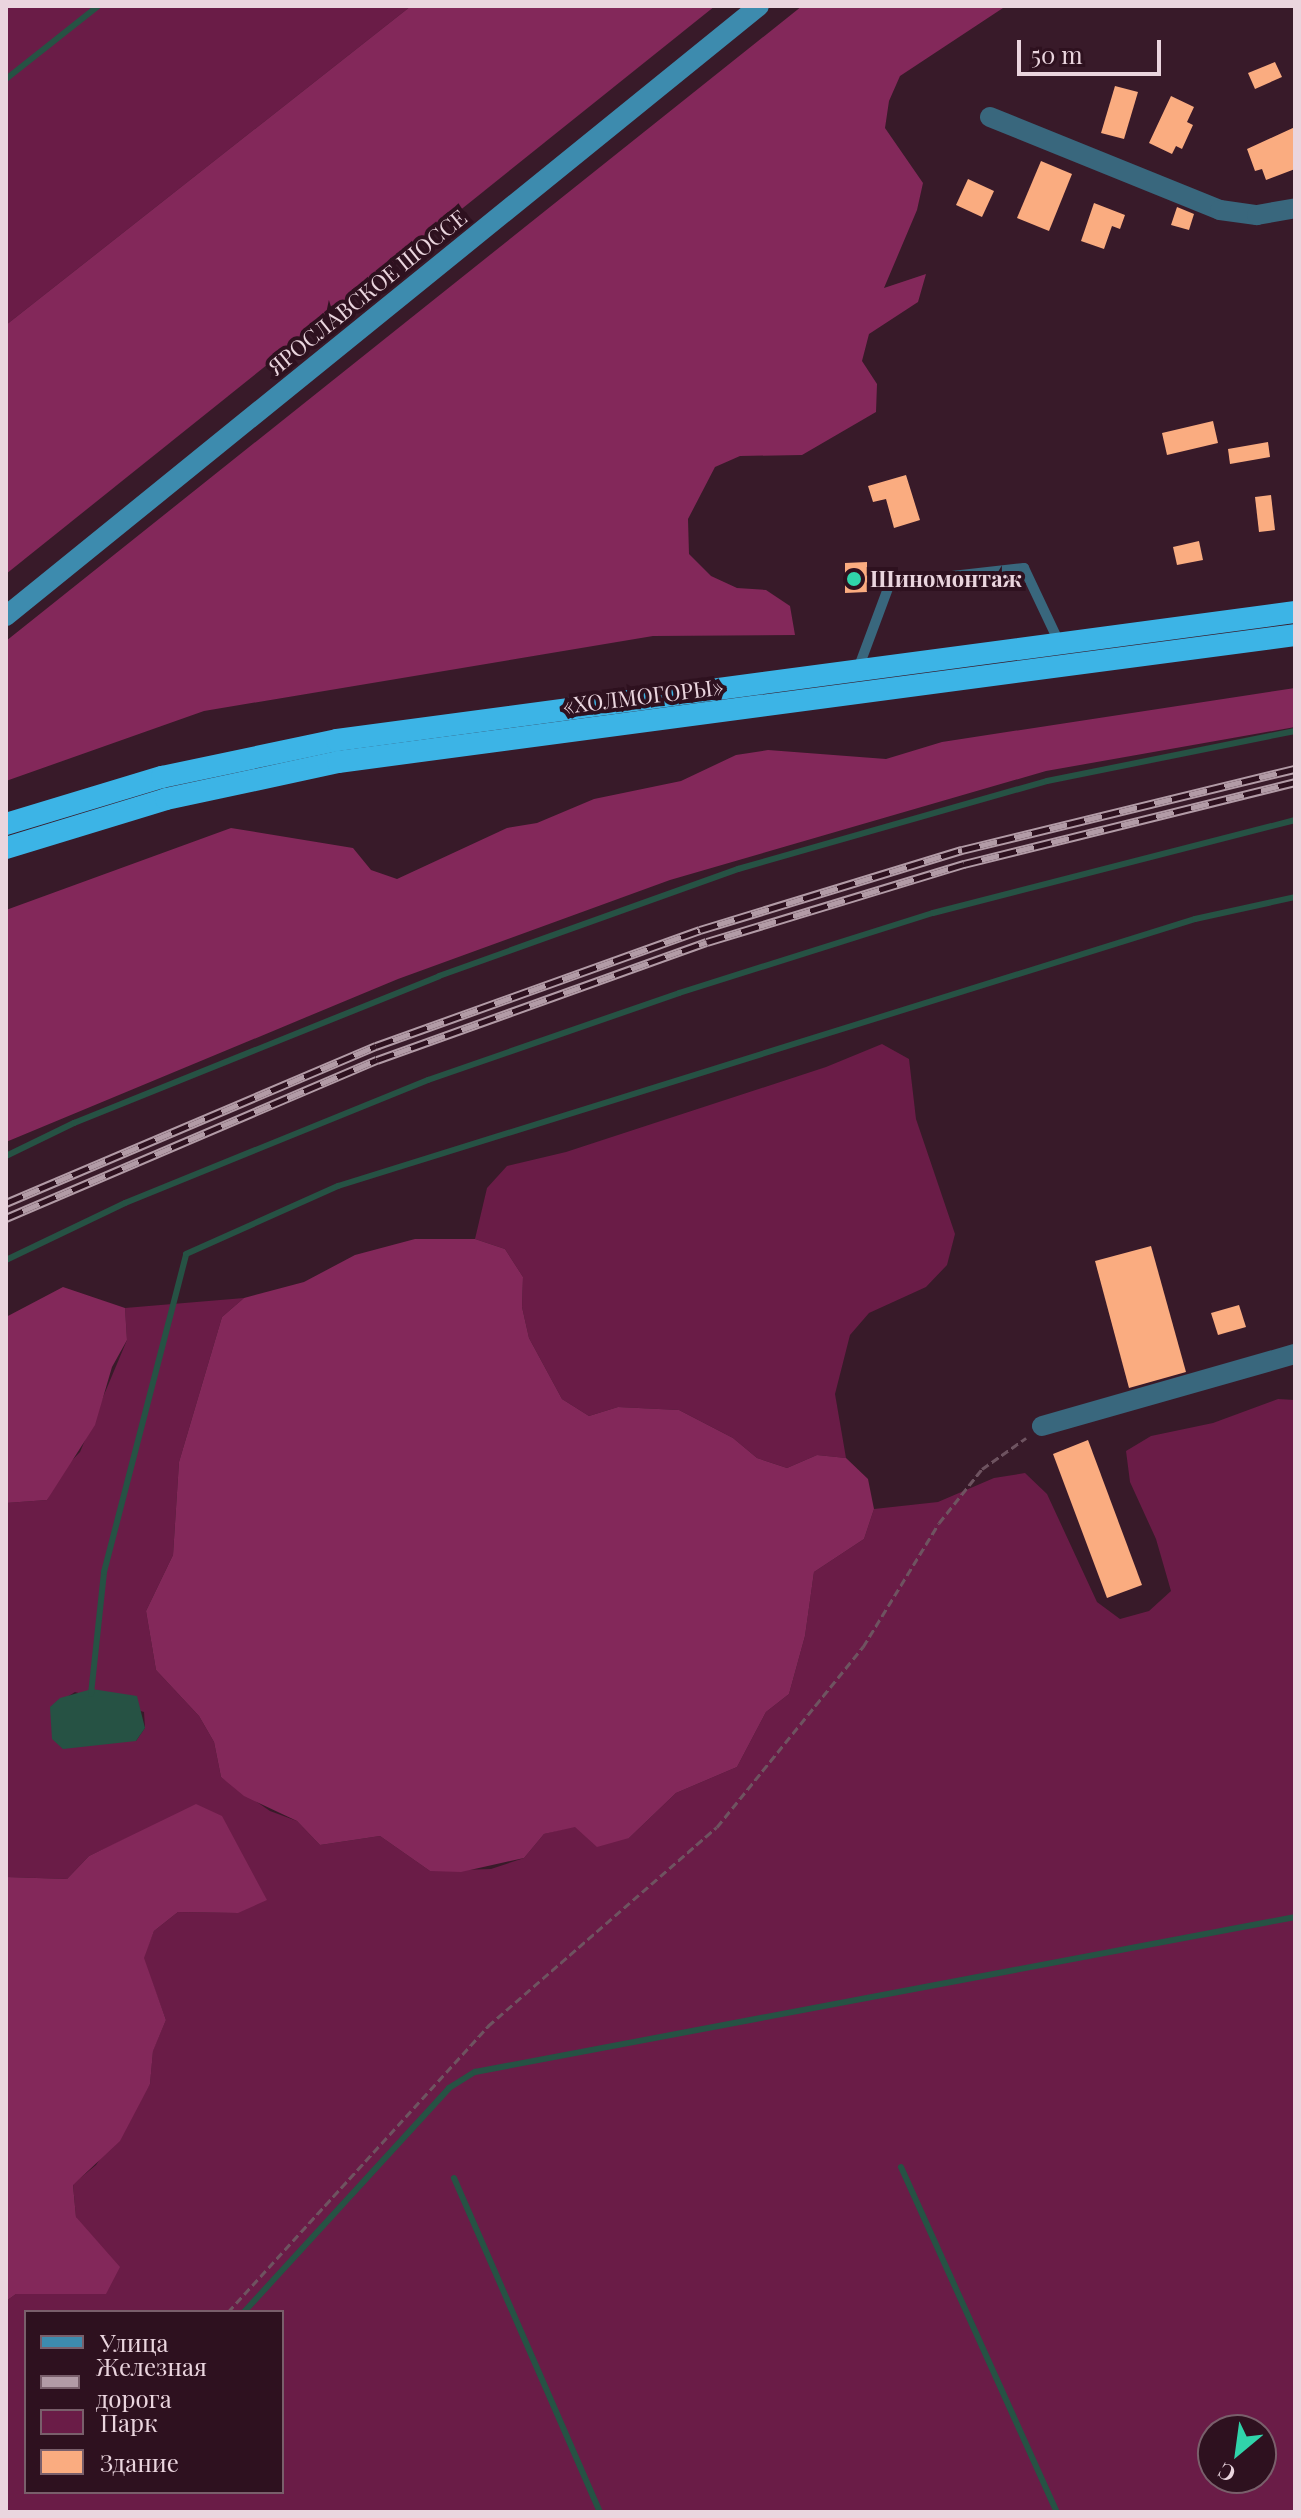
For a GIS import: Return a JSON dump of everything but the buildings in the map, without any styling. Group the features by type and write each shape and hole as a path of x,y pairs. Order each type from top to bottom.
{"highway":[{"name":"«ХОЛМОГОРЫ»","path":"6,824 162,777 337,740 1295,612"},
{"name":"«ХОЛМОГОРЫ»","path":"6,848 166,799 338,762 1295,635"}],"main road":[{"name":"ЯРОСЛАВСКОЕ ШОССЕ","path":"6,616 759,6"}],"street":[{"path":"990,117 1220,210 1257,215 1295,208"},
{"path":"1042,1426 1295,1354"}],"lane":[{"path":"856,673 890,583 1024,568 1059,644"}],"path":[{"path":"230,2310 488,2026 717,1827 863,1647 939,1523 982,1469 1042,1426"}],"green space":[{"path":"6,6 411,6 6,325"},
{"path":"882,1044 909,1059 916,1119 955,1234 947,1265 926,1287 869,1313 850,1335 835,1394 846,1458 817,1455 787,1468 757,1458 733,1438 679,1410 618,1407 589,1416 562,1399 529,1338 522,1307 523,1277 505,1249 475,1239 487,1188 507,1166 566,1152 826,1067"},
{"path":"244,1298 222,1317 179,1462 173,1555 146,1611 156,1670 199,1716 214,1742 221,1777 270,1811 297,1821 320,1845 380,1836 430,1871 491,1869 524,1858 544,1834 575,1826 629,1838 676,1793 737,1767 766,1712 789,1694 805,1636 814,1572 864,1539 874,1509 938,1502 994,1478 1025,1473 1047,1494 1097,1602 1120,1619 1149,1611 1171,1591 1156,1539 1130,1482 1126,1451 1151,1436 1213,1423 1278,1399 1295,1400 1295,2512 6,2512 6,2301 16,2294 105,2294 76,2217 73,2184 96,2165 150,2084 153,2050 166,2020 143,1958 154,1931 178,1912 238,1913 145,1830 89,1856 67,1879 6,1877 6,1503 47,1500 59,1474 80,1452 127,1340 125,1308","holes":["75,1692 144,1712 145,1728 136,1741 51,1707"]}],"shaded area":[{"path":"411,6 715,6 6,574 6,325"},
{"path":"802,6 1006,6 900,76 889,101 885,128 923,183 917,210 884,288 926,274 918,302 869,334 862,361 877,384 876,412 802,455 740,456 715,467 688,519 689,554 711,576 737,588 766,590 790,606 795,635 653,636 204,711 6,781 6,641"},
{"path":"1295,688 1295,727 1046,771 670,880 398,979 6,1142 6,910 231,828 353,848 371,870 397,879 507,828 537,823 594,799 681,781 736,755 768,750 886,759 942,742"},
{"path":"415,1239 475,1239 505,1249 523,1277 522,1307 529,1338 562,1399 589,1416 618,1407 679,1410 733,1438 757,1458 787,1468 817,1455 846,1458 868,1479 874,1509 864,1539 814,1572 805,1636 789,1694 766,1712 737,1767 676,1793 629,1838 597,1847 575,1827 544,1834 524,1858 461,1872 430,1871 380,1836 320,1845 297,1821 244,1796 221,1777 214,1742 199,1716 156,1670 146,1611 173,1555 179,1462 222,1317 244,1298 304,1282 355,1255"},
{"path":"63,1287 125,1308 127,1340 112,1367 95,1425 47,1500 6,1503 6,1317"},
{"path":"92,1689 137,1696 145,1728 136,1741 63,1749 52,1739 50,1707 60,1698"},
{"path":"196,1804 222,1816 267,1900 238,1913 178,1912 154,1931 144,1958 166,2020 153,2051 150,2084 120,2141 73,2185 76,2217 120,2267 106,2294 16,2294 6,2301 6,1877 67,1879 89,1856"}],"waterway":[{"path":"6,79 98,6"},
{"path":"6,1156 74,1123 439,976 738,869 1047,781 1295,731"},
{"path":"6,1260 125,1203 428,1080 679,993 933,913 1295,820"},
{"path":"91,1694 104,1572 186,1254 338,1186 1195,919 1295,897"},
{"path":"246,2310 449,2088 475,2072 1295,1917"},
{"path":"901,2167 1057,2512"},
{"path":"454,2178 600,2512"}],"railway":[{"path":"6,1203 376,1046 700,930 962,850 1295,769"},
{"path":"6,1218 377,1060 707,942 964,864 1295,782"}],"place":[{"name":"Шиномонтаж","path":"854,579"}]}
